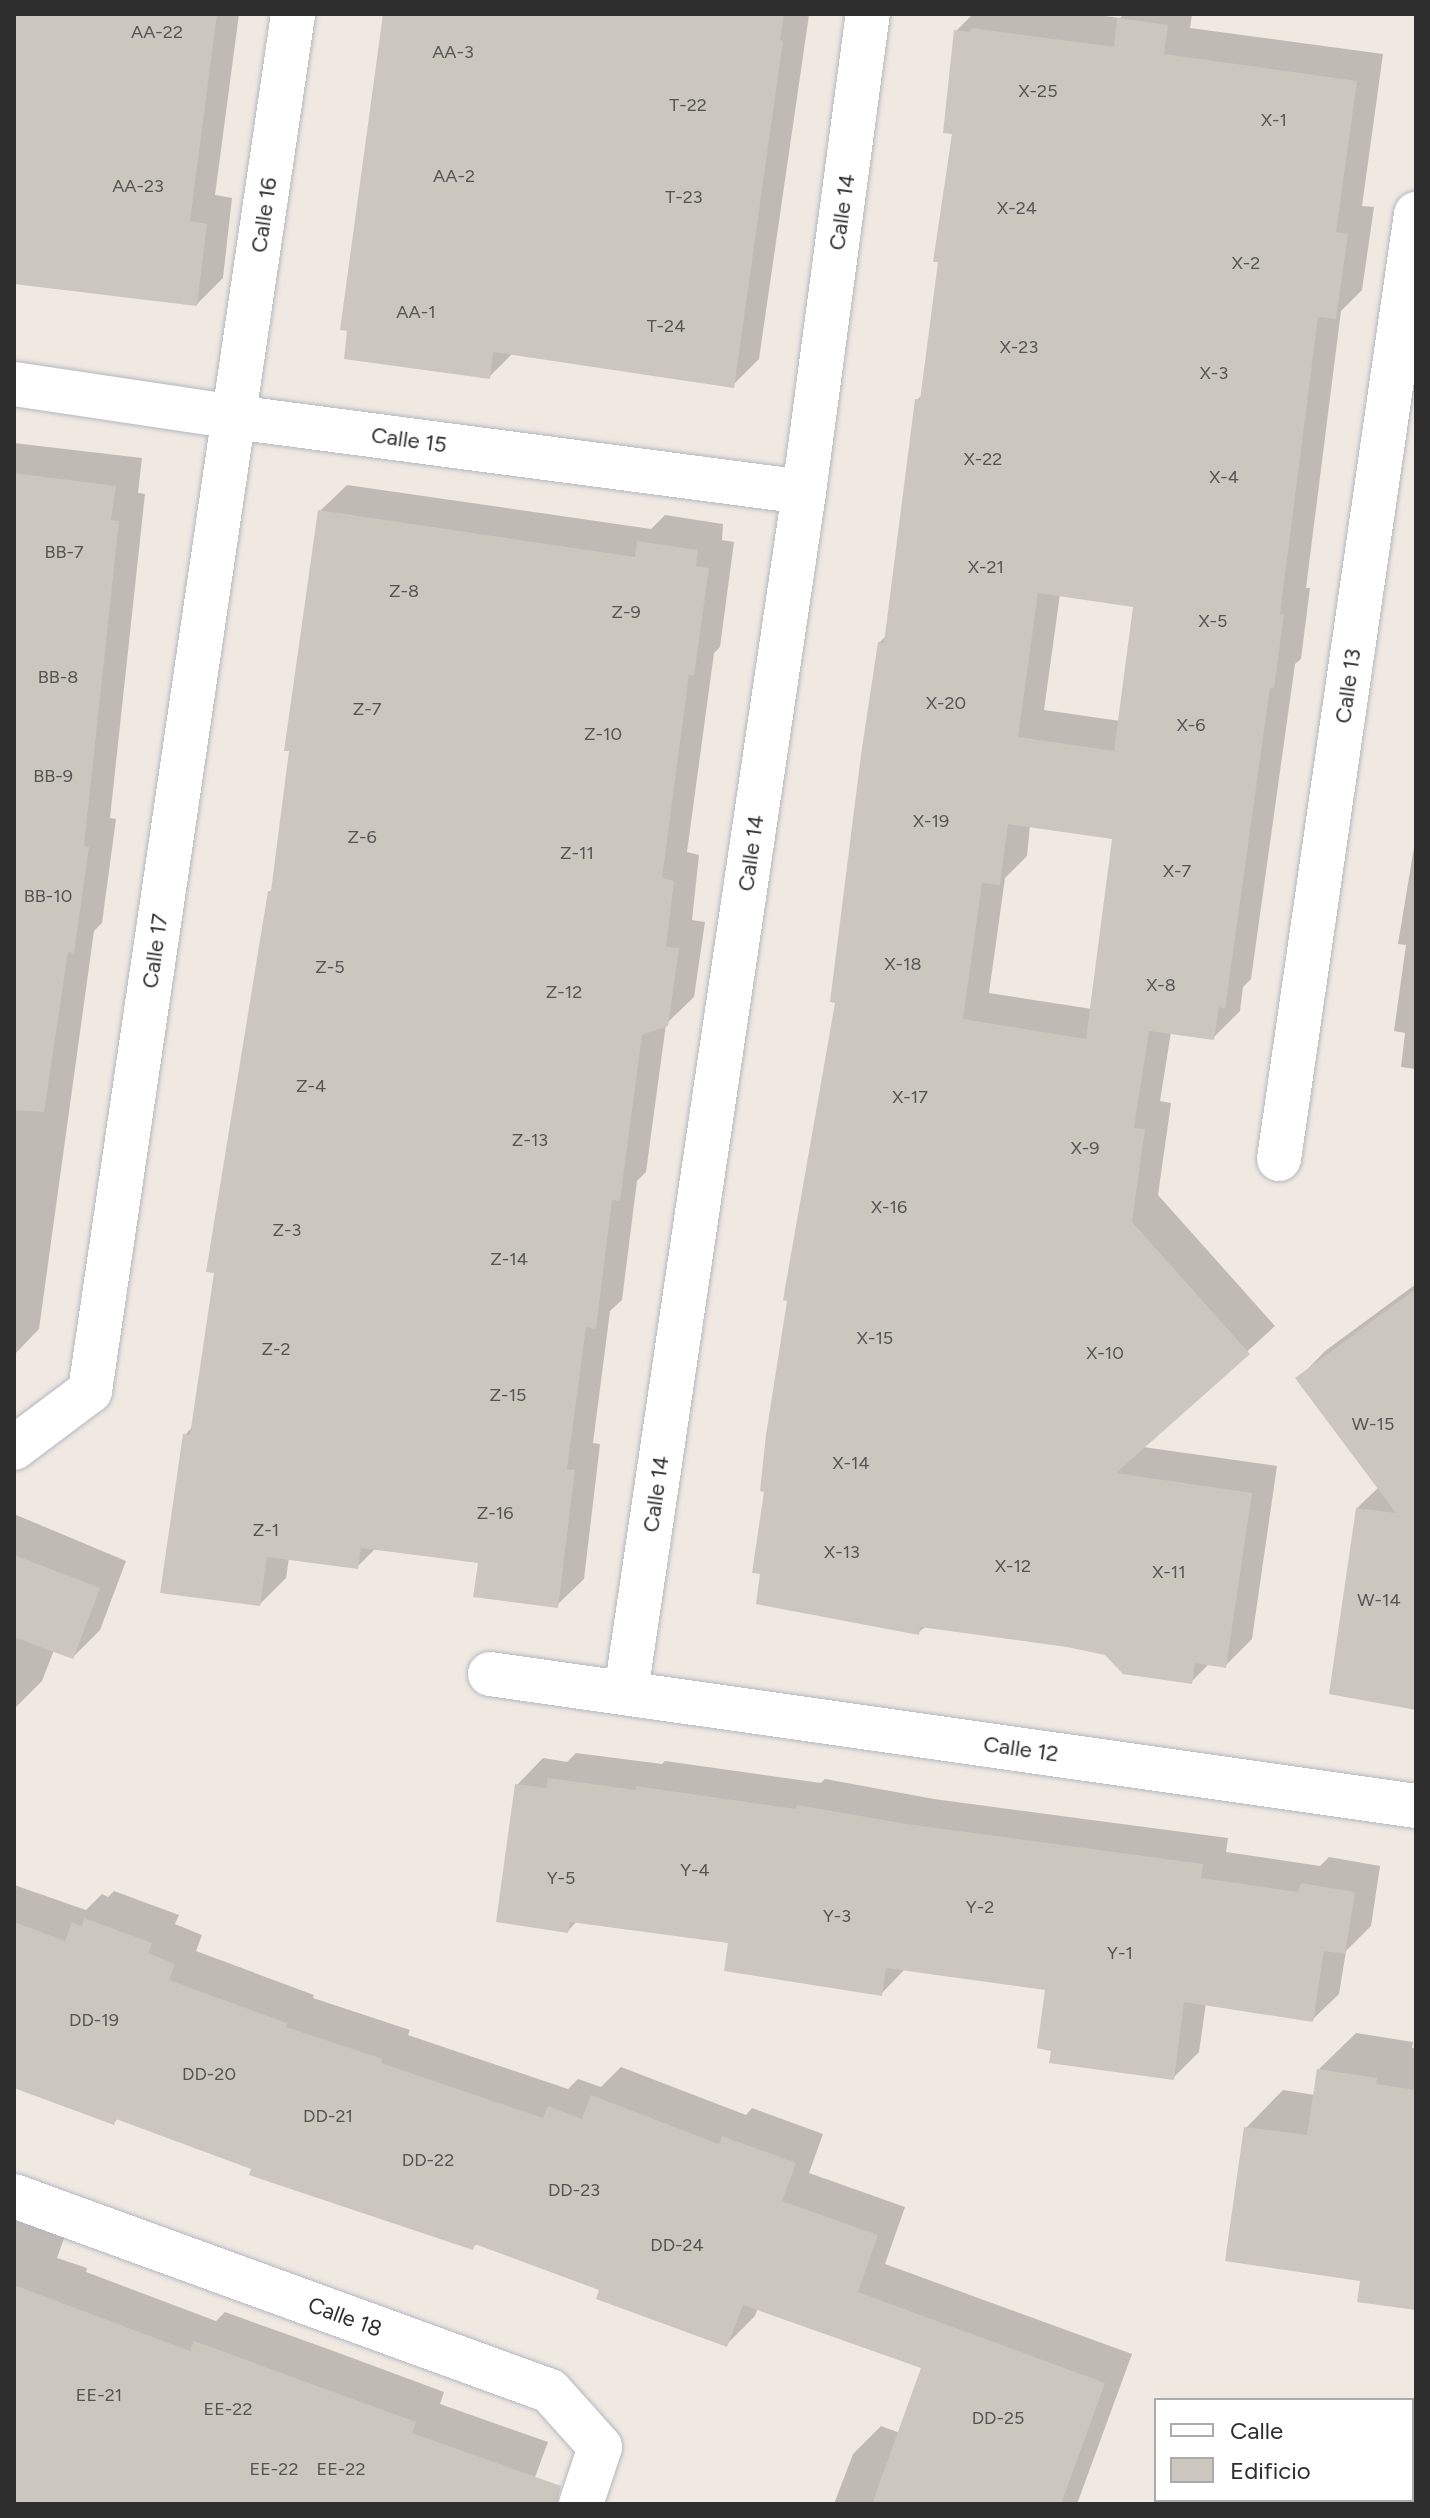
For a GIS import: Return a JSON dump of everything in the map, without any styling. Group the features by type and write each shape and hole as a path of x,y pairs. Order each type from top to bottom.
{"street":[{"name":"Calle 16","path":"234,417 293,14"},
{"name":"Calle 14","path":"626,1692 804,492 868,14"},
{"name":"Calle 13","path":"1279,1159 1416,214"},
{"name":"Calle 15","path":"14,384 234,417 804,492"},
{"name":"Calle 17","path":"14,1448 90,1391 234,417"},
{"name":"Calle 12","path":"490,1674 1416,1806"},
{"name":"Calle 18","path":"14,2196 550,2391 600,2447 581,2504"}],"building":[{"path":"14,14 217,14 190,221 207,224 197,306 14,284"},
{"path":"383,14 784,14 780,40 783,41 734,388 493,352 490,379 344,359 347,331 340,330"},
{"path":"1117,18 1168,25 1164,54 1357,81 1336,232 1348,234 1336,319 1318,317 1280,614 1284,614 1274,688 1270,688 1225,1009 1219,1007 1214,1040 1149,1031 1134,1128 1145,1129 1132,1222 1250,1354 1116,1473 1252,1493 1226,1668 1195,1663 1192,1684 1123,1674 1105,1655 1067,1647 920,1627 919,1635 756,1604 760,1574 752,1573 764,1492 760,1491 766,1435 787,1301 783,1300 835,1003 830,1002 861,755 878,642 884,643 915,399 920,400 938,262 933,262 952,134 943,133 954,30 970,32 971,28 1114,47","holes":["1038,593 1133,607 1114,751 1018,737","1008,824 1112,839 1086,1039 963,1019 982,883 1000,885"]},
{"path":"14,473 116,486 111,520 119,521 84,846 89,847 74,953 68,952 44,1112 14,1110"},
{"path":"318,510 635,557 637,541 698,550 696,566 709,568 694,676 689,675 662,878 674,881 666,947 679,948 668,1026 642,1035 620,1201 612,1200 596,1329 586,1327 567,1469 575,1470 558,1608 473,1597 478,1563 361,1548 358,1569 267,1557 260,1606 160,1593 183,1434 190,1435 214,1273 206,1272 268,891 271,891 289,751 284,751"},
{"path":"1416,1289 1416,1710 1329,1694 1356,1508 1396,1513 1295,1378"},
{"path":"14,1555 100,1588 73,1659 14,1637"},
{"path":"548,1778 636,1790 636,1786 796,1809 797,1805 907,1824 1203,1864 1201,1878 1298,1892 1301,1883 1355,1892 1345,1954 1324,1951 1313,2022 1184,2002 1174,2080 1049,2063 1051,2051 1037,2048 1045,1990 886,1968 882,1996 724,1971 728,1943 570,1922 568,1933 496,1922 515,1784 546,1788"},
{"path":"84,1918 152,1943 148,1953 175,1964 169,1980 287,2023 286,2027 383,2059 381,2063 543,2118 548,2106 582,2119 591,2095 719,2144 722,2136 796,2163 782,2201 878,2235 858,2292 1105,2383 1061,2504 872,2504 921,2368 743,2305 727,2347 596,2299 599,2290 475,2244 473,2250 249,2175 251,2169 116,2119 114,2125 14,2088 14,1922 65,1941 72,1922 82,1926"},
{"path":"1317,2069 1377,2078 1376,2084 1416,2090 1416,2310 1357,2302 1360,2281 1225,2261 1244,2127 1307,2135"},
{"path":"14,2285 190,2351 194,2341 416,2422 412,2433 561,2486 557,2504 14,2504"}]}
